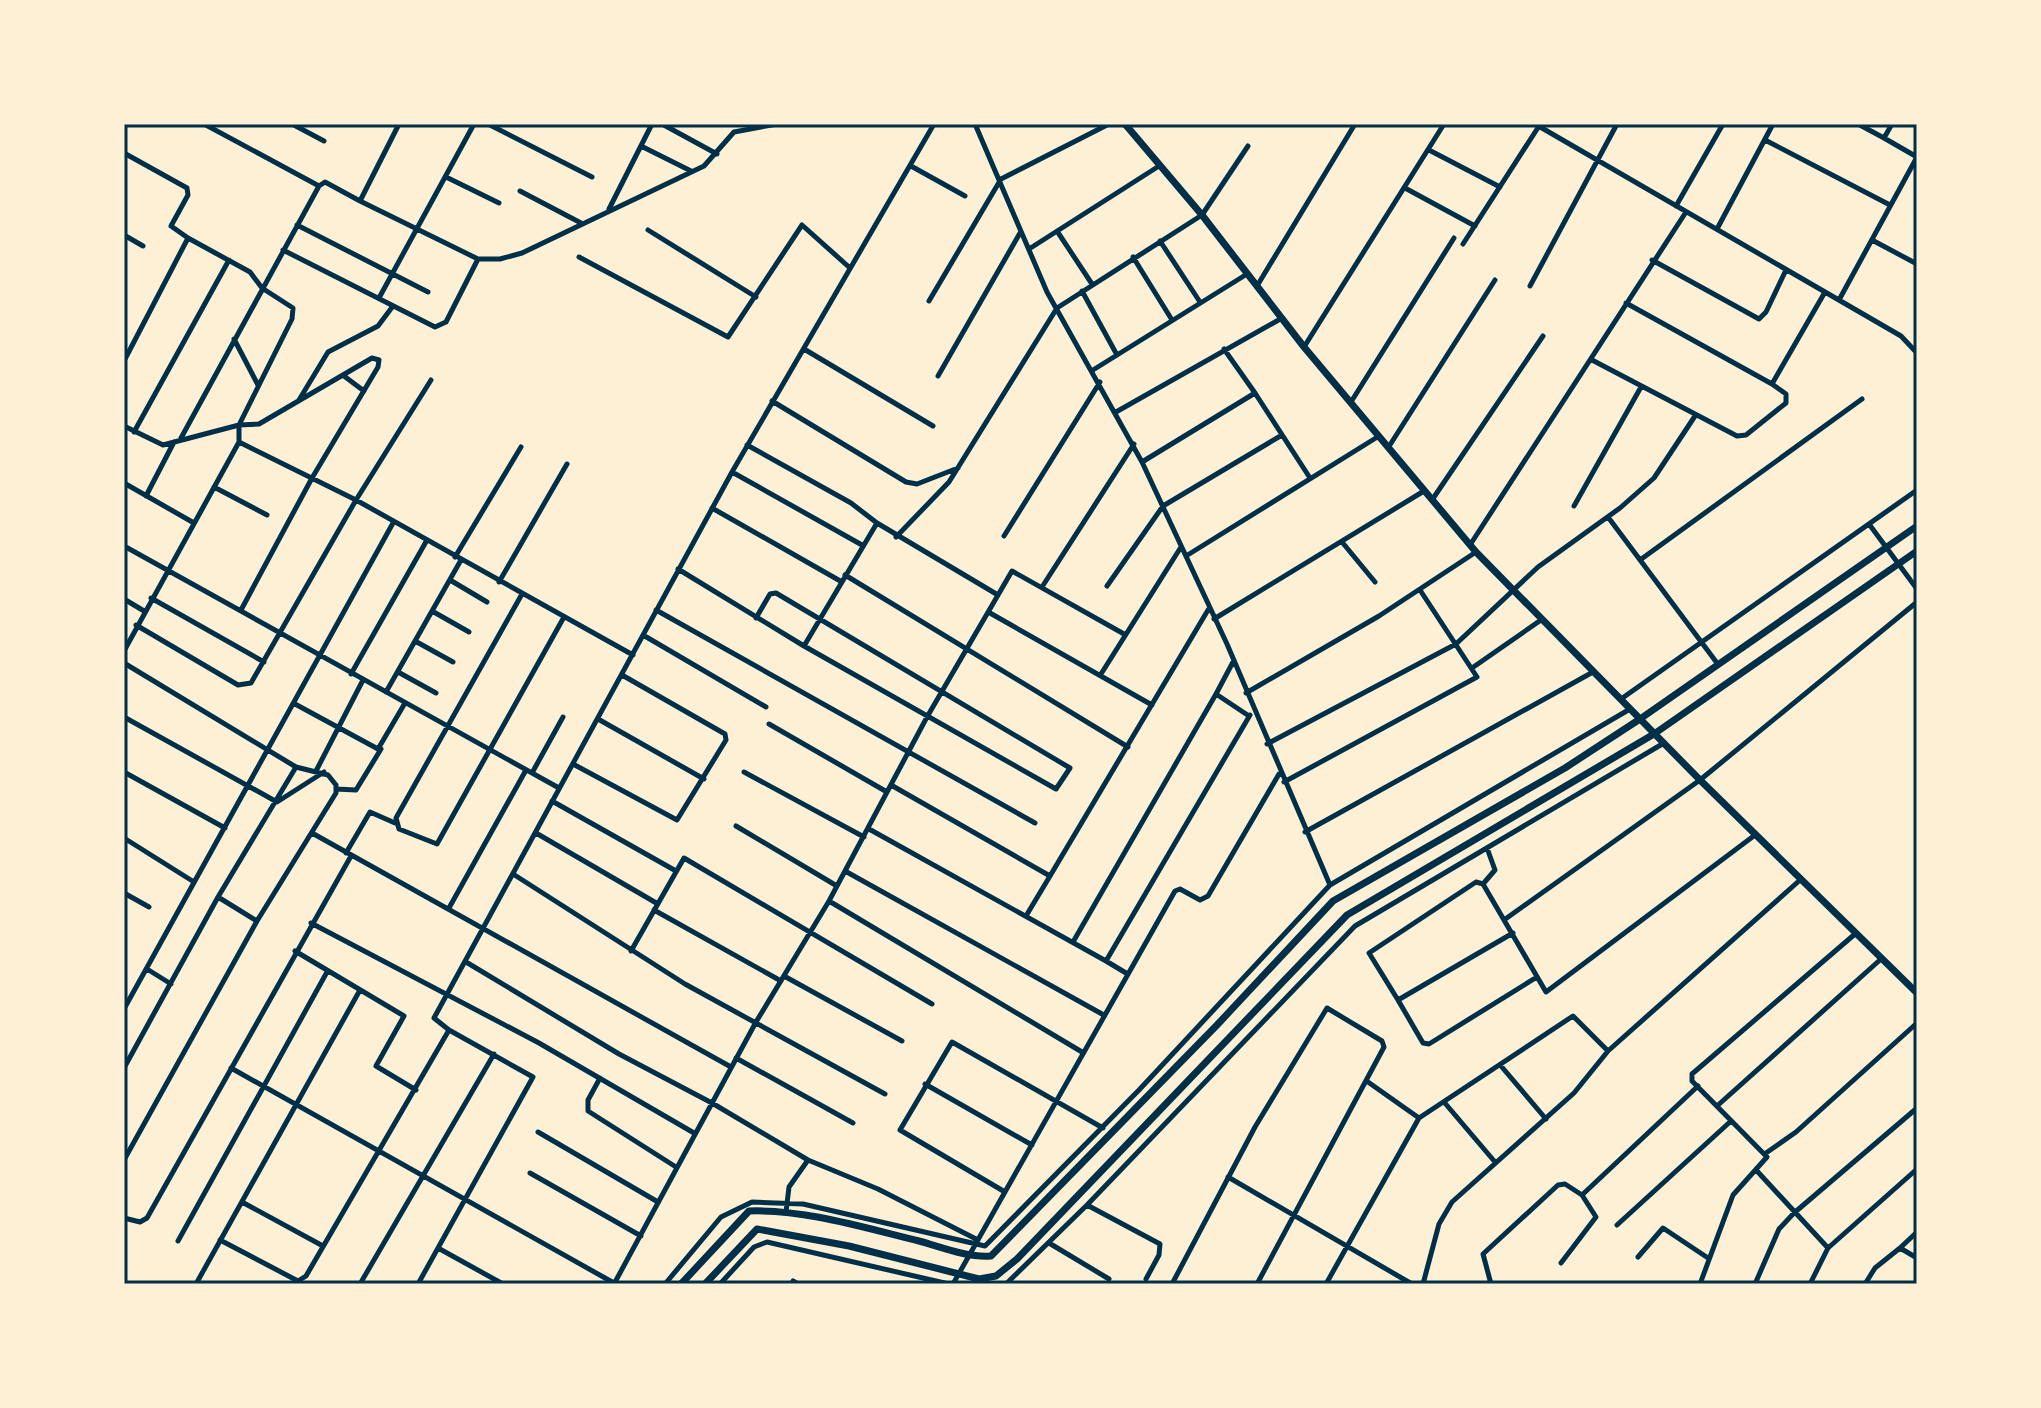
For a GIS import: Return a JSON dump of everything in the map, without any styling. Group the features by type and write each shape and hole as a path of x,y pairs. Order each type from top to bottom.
{"street":[{"path":"204,124 214,126 319,186"},
{"path":"292,124 324,141"},
{"path":"360,201 399,124"},
{"path":"379,298 474,124"},
{"path":"488,124 592,177"},
{"path":"609,210 652,124"},
{"path":"662,124 717,154"},
{"path":"146,496 319,186 325,182 478,259 500,259 522,253 692,172 717,154 734,132 777,124"},
{"path":"418,1284 533,1077 434,1021 747,445 934,124"},
{"path":"975,124 1057,308 1134,444 1163,506 1233,661 1251,714 1330,885"},
{"path":"929,301 1001,179 1109,124"},
{"path":"1125,124 1202,215 1304,347 1432,501 1512,591 1917,993"},
{"path":"1257,286 1355,124"},
{"path":"1304,347 1444,124"},
{"path":"1530,286 1617,124"},
{"path":"1676,206 1723,124"},
{"path":"1717,229 1773,124"},
{"path":"1839,300 1917,157 1858,124"},
{"path":"1884,138 1892,124"},
{"path":"1463,244 1537,125 1901,336 1917,353"},
{"path":"1765,140 1890,205"},
{"path":"641,146 692,172"},
{"path":"896,537 959,468 1057,308 1202,215 1248,146"},
{"path":"1429,150 1500,187"},
{"path":"124,153 187,188 188,195 171,226 250,272 262,288 290,304 294,313 239,425 239,442 124,651"},
{"path":"911,166 965,196"},
{"path":"1029,249 1159,166"},
{"path":"446,177 499,203"},
{"path":"1405,188 1475,226"},
{"path":"520,191 582,223"},
{"path":"1246,693 1420,590 1473,548 1652,260 1686,212"},
{"path":"297,225 428,292"},
{"path":"579,257 728,337 802,225 850,268"},
{"path":"648,230 756,297"},
{"path":"1057,231 1092,284"},
{"path":"938,376 1021,232"},
{"path":"124,235 143,246"},
{"path":"124,361 188,238"},
{"path":"1351,402 1454,238"},
{"path":"1872,240 1917,264"},
{"path":"1160,241 1200,302"},
{"path":"283,250 440,327 446,322 478,259"},
{"path":"1133,257 1172,320"},
{"path":"134,432 229,260"},
{"path":"1652,260 1759,319 1766,312 1786,270"},
{"path":"1093,370 1247,274"},
{"path":"1388,448 1495,280"},
{"path":"1082,291 1117,355"},
{"path":"1772,384 1825,292"},
{"path":"1592,360 1732,434 1746,435 1786,403 1786,394 1772,384 1626,303"},
{"path":"298,402 328,352 378,326 393,306"},
{"path":"1116,412 1283,318"},
{"path":"1432,501 1543,336"},
{"path":"234,338 258,385"},
{"path":"803,348 933,426"},
{"path":"1224,349 1310,478"},
{"path":"124,426 159,445 239,425 259,424 372,358 379,360 241,610"},
{"path":"344,376 364,391"},
{"path":"136,625 238,685 251,683 356,500 431,380"},
{"path":"1004,536 1100,382"},
{"path":"1574,506 1641,387"},
{"path":"1142,462 1255,393"},
{"path":"1640,560 1862,399"},
{"path":"772,401 912,485 959,468"},
{"path":"1267,744 1456,644 1538,567 1608,517 1654,478 1695,416"},
{"path":"1107,586 1163,506 1282,435"},
{"path":"1186,556 1379,436"},
{"path":"239,442 356,500 633,655"},
{"path":"1042,587 1134,444"},
{"path":"747,445 851,503 896,537 998,595"},
{"path":"386,692 521,447"},
{"path":"499,582 567,464"},
{"path":"732,472 862,545"},
{"path":"124,483 194,523"},
{"path":"214,487 267,515"},
{"path":"1621,699 1917,490"},
{"path":"1214,619 1424,491"},
{"path":"712,508 968,648 1128,747"},
{"path":"1608,517 1717,663"},
{"path":"124,1009 393,523"},
{"path":"804,646 877,523"},
{"path":"1869,524 1917,589"},
{"path":"681,1284 740,1217 749,1211 786,1214 880,1231 969,1254 991,1256 1333,901 1565,768 1917,526"},
{"path":"351,674 427,540"},
{"path":"1342,542 1375,582"},
{"path":"124,546 559,788"},
{"path":"1101,674 1181,547"},
{"path":"705,1284 757,1229 849,1246 985,1279 1006,1270 1347,915 1654,734 1917,551"},
{"path":"678,569 756,618 804,646 1059,789 1069,765 819,618 773,593 756,618"},
{"path":"231,1068 614,1284 694,1133 829,901 907,753 1012,571 1124,634"},
{"path":"450,580 487,602"},
{"path":"1284,782 1475,679 1472,668 1420,590"},
{"path":"395,823 446,726 522,594"},
{"path":"151,598 264,662"},
{"path":"124,599 144,611"},
{"path":"1504,920 1700,780 1917,602"},
{"path":"1026,916 1208,609"},
{"path":"656,610 1035,823"},
{"path":"432,611 469,632"},
{"path":"990,613 1152,705"},
{"path":"124,1218 140,1222 147,1218 370,812 395,823 399,829 437,844 564,617"},
{"path":"1472,668 1541,620"},
{"path":"643,635 766,707"},
{"path":"415,641 453,662"},
{"path":"1073,942 1233,661"},
{"path":"124,663 296,767 324,772 333,780 336,789 257,921 124,1160"},
{"path":"398,672 436,693"},
{"path":"1305,832 1593,672"},
{"path":"573,764 677,820 726,740 725,734 622,675"},
{"path":"316,771 336,727 363,680"},
{"path":"1216,694 1251,714"},
{"path":"336,789 354,790 360,786 405,703"},
{"path":"295,704 374,748 381,748"},
{"path":"665,1284 711,1227 729,1211 752,1202 785,1201 876,1219 985,1246 1103,1128 1330,885 1630,709"},
{"path":"1106,961 1251,714"},
{"path":"124,717 277,802"},
{"path":"449,908 563,717"},
{"path":"598,719 704,779"},
{"path":"769,724 887,792"},
{"path":"1006,1284 1087,1205 1355,926 1664,743"},
{"path":"124,1068 218,897 296,767"},
{"path":"124,772 225,828"},
{"path":"277,802 324,772"},
{"path":"744,772 864,837"},
{"path":"720,1284 754,1247 767,1242 951,1284 1032,1145 1102,1014 1177,889 1200,900 1208,896 1280,773"},
{"path":"891,785 1050,876"},
{"path":"552,801 676,871"},
{"path":"736,826 837,886"},
{"path":"869,829 1126,973"},
{"path":"312,833 731,1067"},
{"path":"536,833 658,904"},
{"path":"1537,977 1429,1044 1423,1043 1369,953 1476,882 1483,884 1548,992 1755,835"},
{"path":"124,838 194,882"},
{"path":"1483,884 1495,870 1487,848"},
{"path":"631,951 676,871 686,859 932,1004"},
{"path":"845,871 1102,1014"},
{"path":"513,874 631,951 885,1094"},
{"path":"1423,1284 1443,1216 1452,1202 1586,1081 1608,1051 1800,880"},
{"path":"124,893 149,907"},
{"path":"218,897 257,921"},
{"path":"829,901 1082,1052"},
{"path":"654,910 902,1041"},
{"path":"311,923 600,1078 694,1133"},
{"path":"1398,1000 1513,933"},
{"path":"1766,1153 1698,1086 1692,1074 1855,934"},
{"path":"295,951 404,1016 376,1066 416,1090"},
{"path":"1717,1106 1881,959"},
{"path":"466,962 619,1054 712,1103 808,1160 878,1189 976,1243"},
{"path":"147,969 171,984"},
{"path":"178,1241 327,972"},
{"path":"196,1284 360,990"},
{"path":"1172,1284 1228,1177 1325,1008 1384,1044 1368,1082 1257,1284"},
{"path":"1326,1284 1419,1118 1573,1016 1608,1051"},
{"path":"1700,1284 1733,1195 1765,1163 1766,1153 1796,1132 1917,1023"},
{"path":"220,1240 301,1281 449,1030"},
{"path":"1005,1192 901,1133 900,1128 952,1042 1103,1128"},
{"path":"360,1284 494,1054"},
{"path":"736,1058 853,1123"},
{"path":"1501,1066 1546,1119"},
{"path":"600,1078 588,1100 588,1111 676,1167"},
{"path":"1368,1082 1419,1118"},
{"path":"925,1084 1032,1145"},
{"path":"1582,1195 1698,1086"},
{"path":"1444,1102 1495,1162"},
{"path":"1755,1284 1779,1229 1917,1108"},
{"path":"1617,1225 1731,1121"},
{"path":"538,1132 658,1202"},
{"path":"786,1214 785,1201 789,1187 808,1160"},
{"path":"1810,1284 1828,1248 1917,1169"},
{"path":"1757,1171 1828,1248"},
{"path":"530,1173 641,1236"},
{"path":"1228,1177 1412,1284"},
{"path":"1491,1284 1483,1254 1558,1185 1565,1184 1582,1195 1596,1217 1561,1263"},
{"path":"242,1202 323,1246"},
{"path":"1087,1205 1160,1244 1159,1255 1146,1279"},
{"path":"1638,1257 1663,1228 1708,1258"},
{"path":"1865,1284 1875,1268 1917,1232"},
{"path":"1049,1243 1109,1279"},
{"path":"438,1248 503,1284"},
{"path":"1900,1248 1917,1258"},
{"path":"1014,1278 1024,1284"}]}
